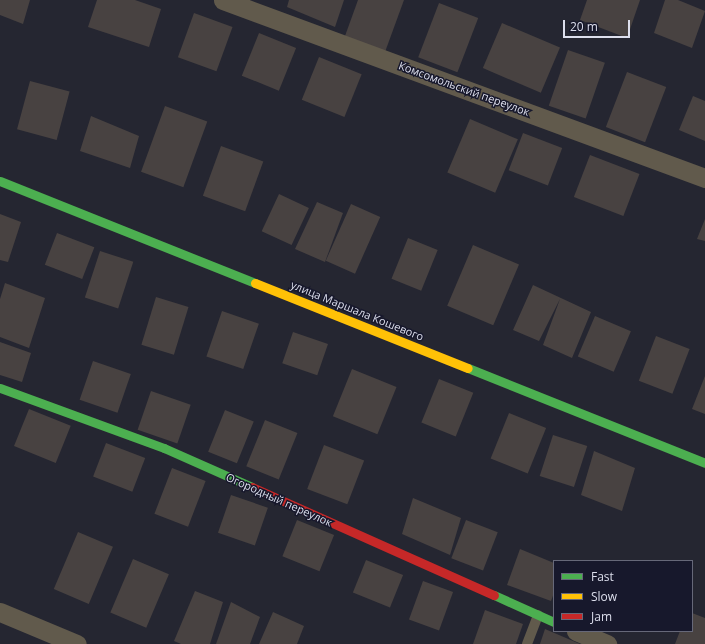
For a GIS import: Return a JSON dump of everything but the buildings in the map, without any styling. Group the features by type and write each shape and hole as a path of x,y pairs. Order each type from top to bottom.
{"main road":[{"name":"улица Маршала Кошевого","path":"0,181 705,463"},
{"name":"Огородный переулок","path":"0,388 164,448 553,622"}],"street":[{"name":"Комсомольский переулок","path":"223,0 705,178"},
{"path":"0,612 77,644"},
{"path":"578,632 607,644"}],"lane":[{"path":"527,644 538,615"}],"traffic: fast":[{"path":"0,181 255,283"},
{"path":"468,368 705,463"},
{"path":"0,388 164,448 252,487"},
{"path":"494,595 553,622"}],"traffic: slow":[{"path":"255,283 468,368"}],"traffic: jam":[{"path":"252,487 494,595"}]}
